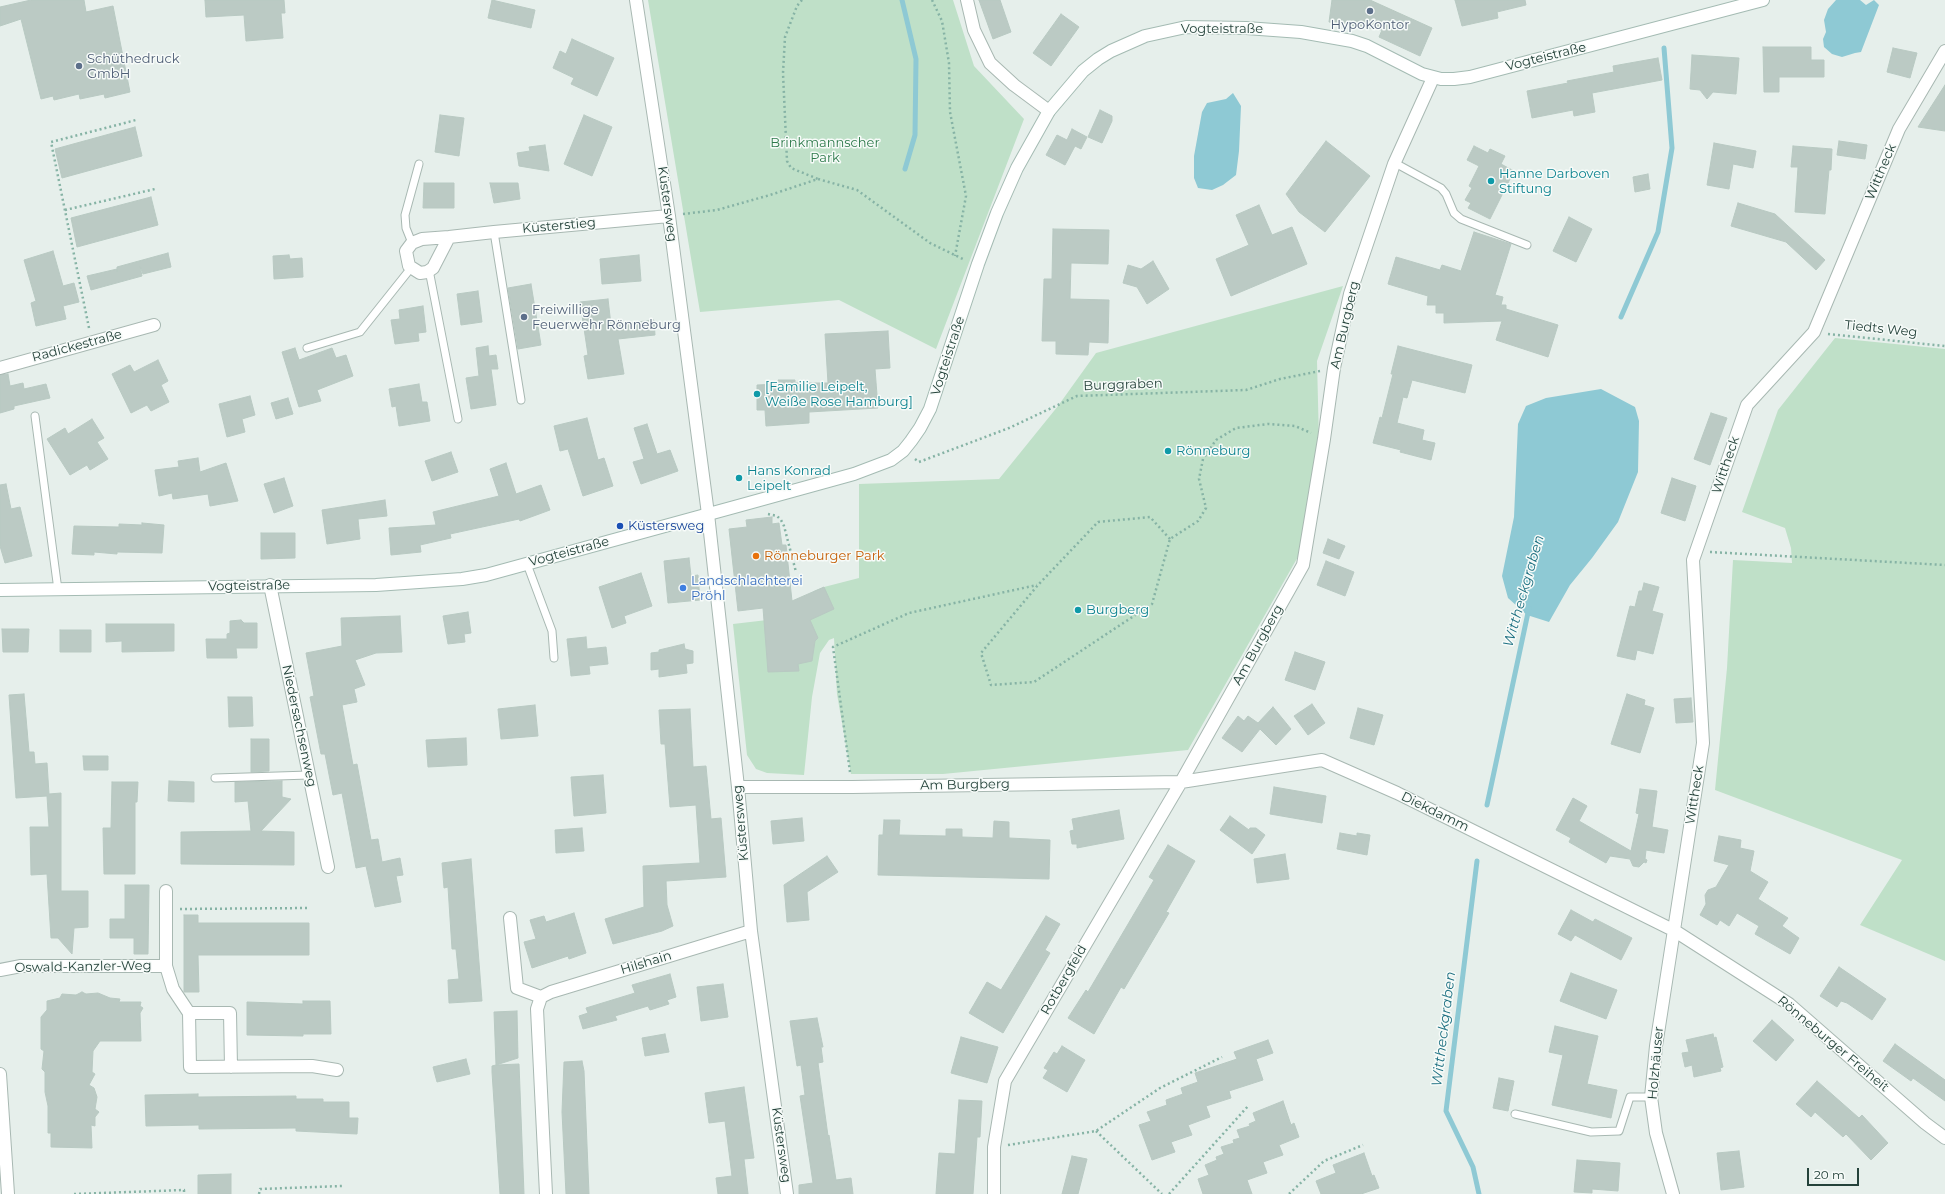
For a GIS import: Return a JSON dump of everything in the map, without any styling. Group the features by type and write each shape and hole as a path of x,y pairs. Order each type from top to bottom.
{"street":[{"name":"Küstersweg","path":"636,0 669,216 708,514 738,787 751,931 788,1194"},
{"path":"967,0 974,30 990,63 1014,85 1048,111"},
{"name":"Vogteistraße","path":"0,590 270,585 376,585 462,579 486,575 528,564 868,469 891,460 903,450 920,428 930,409 978,264 1017,168 1048,111 1083,71 1111,51 1145,36 1186,27 1246,28 1331,36 1367,46 1418,73 1433,78 1454,79 1470,77 1763,0"},
{"name":"Wittheck","path":"1675,931 1703,743 1694,560 1747,405 1814,332 1899,129 1945,51"},
{"name":"Am Burgberg","path":"738,787 852,787 1181,782 1303,565 1334,368 1350,294 1395,163 1433,78"},
{"name":"Küsterstieg","path":"412,243 422,239 669,216"},
{"path":"412,243 406,251 407,261 411,268 420,273 429,270 437,262 449,237"},
{"name":"Radickestraße","path":"0,368 154,325"},
{"name":"Niedersachsenweg","path":"270,585 328,867"},
{"name":"Diekdamm","path":"1181,782 1322,760 1397,793 1675,931"},
{"name":"Rotbergfeld","path":"994,1194 994,1147 1005,1081 1181,782"},
{"name":"Oswald-Kanzler-Weg","path":"166,891 166,966 173,989 189,1013"},
{"path":"510,918 516,988 541,998 537,1010 546,1194"},
{"name":"Hilshain","path":"541,998 551,992 751,931"},
{"name":"Holzhäuser","path":"1673,1194 1656,1133 1651,1097 1656,1046 1675,931"},
{"name":"Rönneburger Freiheit","path":"1675,931 1789,1004 1925,1123 1945,1138"},
{"name":"Oswald-Kanzler-Weg","path":"0,970 21,966 166,966"},
{"path":"231,1067 230,1013 189,1013 190,1067 231,1067 312,1066 337,1070"},
{"path":"0,1074 8,1194"}],"lane":[{"path":"1395,163 1441,188 1446,194 1454,213 1460,218 1527,245"},
{"path":"412,243 406,228 405,215 419,164"},
{"path":"494,232 521,400"},
{"path":"307,348 360,332 411,268"},
{"path":"429,270 458,419"},
{"path":"35,416 58,590"},
{"path":"528,564 552,631 554,658"},
{"path":"215,778 309,775"},
{"path":"1515,1114 1591,1132 1619,1131 1630,1097 1651,1097"}],"path":[{"path":"802,0 797,6 785,37 783,73 787,161 791,168 818,179 857,190 930,244 955,256 978,264"},
{"path":"932,0 942,21 949,63 950,112 966,196 955,256"},
{"path":"92,342 51,142 136,120"},
{"path":"669,216 717,210 818,179"},
{"path":"65,210 155,189"},
{"name":"Tiedts Weg","path":"1814,332 1945,346"},
{"name":"Burggraben","path":"903,450 919,462 1009,428 1077,396 1246,390 1280,379 1334,368"},
{"path":"1170,539 1150,517 1098,522 1038,585 981,653 991,686 1034,682 1152,604 1170,539 1198,521 1206,508 1199,479 1203,458 1216,440 1236,428 1268,424 1295,426 1324,439"},
{"path":"762,514 773,514 781,520 796,572"},
{"path":"1697,552 1945,565"},
{"path":"852,787 833,647 909,613 1038,585"},
{"path":"166,909 310,908"},
{"path":"994,1147 1096,1131 1160,1088 1222,1057"},
{"path":"1169,1194 1249,1106"},
{"path":"1096,1131 1162,1194"},
{"path":"1289,1194 1324,1161 1363,1145"},
{"path":"260,1194 260,1189 342,1186"},
{"path":"74,1194 184,1190 184,1194"}],"green space":[{"name":"Brinkmannscher Park","path":"648,0 953,0 974,66 1024,119 936,349 839,300 700,312"},
{"path":"1343,286 1317,361 1319,442 1299,555 1188,750 943,774 851,774 837,694 834,638 829,640 820,653 812,697 804,775 767,773 756,769 747,755 733,624 793,617 819,603 814,591 859,578 859,484 999,479 1058,406 1096,353"},
{"path":"1835,338 1945,349 1945,961 1860,925 1902,860 1715,790 1727,668 1733,560 1792,563 1791,548 1785,528 1742,512 1778,410"}],"water":[{"path":"1836,0 1860,0 1866,5 1874,0 1879,5 1861,52 1842,57 1832,54 1824,47 1823,39 1826,32 1824,20 1828,9"},
{"path":"1233,93 1241,106 1239,151 1236,175 1223,185 1212,190 1198,188 1194,178 1194,156 1202,112 1207,103 1226,99"},
{"path":"1601,389 1635,407 1639,421 1638,472 1618,522 1570,585 1549,622 1527,615 1508,598 1502,576 1514,517 1518,424 1526,406 1546,398"}],"building":[{"name":"Schüthedruck GmbH","path":"31,0 84,0 86,12 113,6 130,92 105,98 104,94 80,99 79,94 54,100 53,96 41,99 21,19 0,26 0,7"},
{"path":"205,0 284,0 285,13 281,13 283,38 246,41 244,15 206,17"},
{"path":"492,0 535,10 531,28 488,18"},
{"path":"979,0 1000,0 1011,32 993,39"},
{"path":"1332,0 1370,0 1432,28 1420,56 1379,37 1382,30 1329,22"},
{"path":"1455,0 1525,0 1526,5 1497,12 1498,18 1462,26"},
{"path":"1061,14 1079,27 1051,66 1033,53"},
{"path":"572,39 614,58 597,96 571,84 574,78 553,68 560,51 566,54"},
{"path":"1763,47 1811,47 1811,60 1824,60 1824,77 1779,77 1779,92 1764,92"},
{"path":"1893,48 1917,53 1910,78 1887,72"},
{"path":"1692,55 1739,58 1736,94 1713,92 1707,99 1700,90 1690,89"},
{"path":"1658,58 1662,80 1592,93 1595,112 1574,116 1573,110 1532,118 1527,91 1568,83 1567,81 1614,72 1613,66"},
{"path":"1945,85 1945,131 1918,127"},
{"path":"1100,110 1112,116 1112,121 1102,143 1088,137"},
{"path":"440,115 464,118 459,156 435,152"},
{"path":"584,115 612,127 592,176 564,164"},
{"path":"135,127 142,156 62,178 55,149"},
{"path":"1072,129 1087,137 1081,149 1075,146 1065,165 1046,155 1057,135 1067,140"},
{"path":"1326,141 1370,176 1325,232 1299,212 1286,194"},
{"path":"1839,141 1867,145 1865,159 1837,155"},
{"path":"1714,143 1756,151 1753,168 1733,164 1729,189 1707,185"},
{"path":"545,145 549,171 519,166 517,153 530,151 529,147"},
{"name":"Hanne Darboven Stiftung","path":"1474,146 1488,153 1490,149 1505,156 1501,164 1514,171 1490,219 1468,208 1471,203 1465,200 1472,188 1469,186 1479,166 1467,160"},
{"path":"1793,146 1832,149 1831,170 1829,170 1825,214 1795,212 1798,167 1791,167"},
{"path":"1648,174 1650,189 1635,192 1633,177"},
{"path":"424,183 454,183 454,208 423,208"},
{"path":"490,183 518,183 520,199 494,203"},
{"path":"151,197 158,225 77,247 71,218"},
{"path":"1738,203 1775,214 1825,260 1816,270 1786,242 1731,226"},
{"path":"1259,205 1272,235 1292,227 1307,264 1231,296 1216,259 1249,245 1236,215"},
{"path":"1569,217 1592,229 1576,262 1553,251"},
{"path":"1053,229 1109,230 1108,264 1071,263 1070,299 1109,300 1108,343 1089,342 1088,355 1056,354 1056,341 1042,341 1044,279 1052,279"},
{"path":"1474,232 1511,244 1495,295 1503,297 1501,305 1506,305 1506,309 1558,325 1548,357 1496,340 1502,321 1444,323 1444,313 1436,313 1436,305 1427,305 1428,296 1388,284 1396,257 1440,270 1442,265 1461,271"},
{"path":"53,251 63,286 74,283 79,302 63,306 66,319 36,326 31,303 36,301 24,260"},
{"path":"168,253 171,267 143,274 140,266 142,276 91,290 87,276 117,269 117,267"},
{"path":"289,255 290,259 302,258 303,277 274,279 273,256"},
{"path":"639,255 641,281 602,284 600,259"},
{"path":"1153,261 1169,289 1147,304 1137,287 1123,283 1128,265 1141,269"},
{"name":"Freiwillige Feuerwehr Rönneburg","path":"531,284 541,345 518,349 508,288"},
{"path":"478,291 482,322 461,325 457,294"},
{"path":"608,299 611,325 654,320 655,335 618,339 624,374 588,379 584,356 588,355 580,302"},
{"path":"423,306 426,332 418,333 419,341 395,344 391,320 400,319 399,310"},
{"path":"888,331 890,368 875,369 878,408 809,412 809,423 766,426 765,410 757,410 757,385 778,384 778,380 795,380 795,383 828,383 825,334"},
{"path":"488,346 489,356 496,355 498,369 491,369 496,405 471,409 466,378 479,376 476,348"},
{"path":"1398,346 1472,365 1465,393 1412,380 1407,398 1403,397 1397,423 1424,430 1422,440 1435,443 1431,460 1373,443 1380,417 1382,418"},
{"path":"295,348 299,360 332,348 336,358 346,355 353,376 317,390 321,401 299,407 282,352"},
{"path":"158,360 168,381 161,385 169,402 151,411 147,405 131,413 112,374 130,365 134,372"},
{"path":"8,374 10,386 23,383 24,389 46,384 50,398 14,406 14,409 0,413 0,375"},
{"path":"419,384 422,402 427,402 430,421 399,426 396,406 392,407 389,389"},
{"path":"250,396 255,415 242,419 245,432 227,437 219,404"},
{"path":"288,398 293,414 276,419 271,403"},
{"path":"1711,413 1727,418 1710,465 1694,459"},
{"path":"587,418 598,460 604,458 613,486 583,496 568,449 560,451 554,426"},
{"path":"92,419 104,438 97,442 108,459 90,470 87,465 70,475 47,439 65,428 68,434"},
{"path":"647,424 657,454 670,450 678,471 641,484 633,462 644,459 634,428"},
{"path":"451,452 458,472 432,481 425,461"},
{"path":"198,458 200,472 226,463 238,501 210,506 208,494 173,499 172,493 159,496 155,470 179,467 178,461"},
{"path":"506,463 516,494 541,485 550,510 520,521 519,519 450,534 451,538 420,545 421,552 391,555 389,528 436,525 433,512 499,496 490,469"},
{"path":"284,478 293,506 274,513 264,484"},
{"path":"1672,478 1696,486 1685,521 1661,513"},
{"path":"6,484 11,509 20,507 32,556 5,563 0,546 0,485"},
{"path":"385,500 387,516 358,519 360,539 327,544 322,510"},
{"path":"772,517 772,524 779,523 782,545 786,545 792,601 824,587 834,609 810,620 818,638 815,641 812,661 798,664 799,671 768,672 763,608 738,611 729,529 747,527 746,520"},
{"path":"142,523 164,525 162,553 117,552 117,554 94,552 94,555 72,554 74,526 119,527 119,524 142,525"},
{"path":"261,533 295,533 295,558 261,559"},
{"path":"1328,539 1345,546 1339,559 1323,553"},
{"name":"Landschlachterei Pröhl","path":"689,558 691,576 698,575 700,600 668,603 664,561"},
{"path":"1326,561 1354,572 1345,596 1317,585"},
{"path":"641,573 652,606 624,616 626,623 612,628 599,587"},
{"path":"1644,583 1659,587 1652,611 1663,614 1653,654 1637,650 1635,660 1617,656 1630,606 1635,607 1639,591 1642,591"},
{"path":"468,612 471,633 464,634 465,642 448,644 443,616"},
{"path":"400,616 402,652 376,653 355,660 365,685 354,689 357,702 342,705 353,765 357,764 371,840 378,839 382,862 400,858 403,875 396,876 401,902 375,907 366,866 356,868 342,793 333,795 325,754 321,754 310,697 314,696 306,653 342,646 341,618"},
{"path":"241,620 244,623 257,623 257,648 236,648 237,658 207,658 206,639 227,639 227,634 230,633 230,621"},
{"path":"106,624 174,624 174,651 122,652 122,641 106,642"},
{"path":"2,629 29,629 28,652 3,652"},
{"path":"60,630 91,630 91,652 60,652"},
{"path":"586,637 587,649 606,647 608,664 589,666 590,674 571,676 567,639"},
{"path":"684,644 685,649 693,651 693,663 686,664 687,673 659,677 659,669 651,670 651,653"},
{"path":"1295,652 1325,662 1315,690 1285,680"},
{"path":"24,694 29,752 34,752 35,764 47,763 49,794 61,793 61,891 88,891 88,927 74,928 72,954 58,938 51,938 47,874 31,875 30,827 49,827 47,796 16,798 9,695"},
{"path":"1627,694 1645,700 1644,705 1654,708 1640,753 1611,744"},
{"path":"228,697 252,697 253,726 229,727"},
{"path":"1691,698 1693,722 1676,723 1674,699"},
{"path":"1312,704 1325,723 1308,735 1294,716"},
{"path":"535,705 538,736 501,739 498,709"},
{"path":"1273,707 1291,729 1276,745 1260,729 1242,752 1222,738 1238,716 1244,721 1248,716 1258,723"},
{"path":"1358,708 1383,715 1374,745 1350,738"},
{"path":"690,709 693,767 706,766 711,819 721,818 726,877 666,881 667,905 673,926 662,931 613,944 605,919 644,907 643,866 700,863 696,805 670,807 665,744 661,744 659,710"},
{"path":"466,738 467,765 428,767 426,740"},
{"path":"251,739 269,739 269,771 251,772"},
{"path":"83,756 108,756 108,770 84,770"},
{"path":"603,775 606,813 574,816 571,777"},
{"path":"169,781 194,782 194,802 168,801"},
{"path":"282,781 282,797 291,799 261,831 294,832 294,865 181,864 181,832 251,831 248,801 235,802 235,782"},
{"path":"112,782 138,782 137,802 135,802 135,874 104,874 103,828 111,828"},
{"path":"1274,787 1326,796 1322,823 1270,814"},
{"path":"1640,789 1657,791 1652,827 1668,830 1664,853 1646,850 1646,863 1644,862 1639,867 1633,866 1630,859 1610,856 1606,863 1569,842 1571,838 1556,830 1573,798 1587,806 1579,821 1631,851 1639,814 1636,813"},
{"path":"1119,810 1124,839 1077,848 1077,844 1072,844 1070,831 1074,830 1072,819"},
{"path":"1230,816 1249,830 1250,828 1256,828 1265,835 1252,854 1220,830"},
{"path":"802,818 804,841 773,844 771,821"},
{"path":"884,820 900,820 899,835 946,836 946,829 962,829 962,837 993,838 994,821 1009,822 1009,838 1050,840 1049,879 878,875 879,835 883,835"},
{"path":"582,828 584,851 556,853 555,830"},
{"path":"1340,833 1357,836 1357,833 1370,835 1367,855 1337,849"},
{"path":"1719,836 1741,840 1740,848 1754,851 1750,871 1768,882 1758,899 1788,918 1782,926 1799,938 1790,954 1755,934 1759,926 1737,913 1729,926 1720,920 1717,925 1700,915 1706,904 1705,895 1708,890 1716,887 1729,865 1714,861"},
{"path":"1168,845 1195,861 1166,912 1169,913 1124,989 1121,987 1094,1034 1068,1018 1086,990 1088,992 1154,880 1149,877"},
{"path":"1285,854 1289,879 1257,883 1254,859"},
{"path":"827,856 838,872 807,892 809,920 787,922 784,885"},
{"path":"471,859 482,1001 449,1003 448,980 459,979 456,949 452,949 448,887 444,888 442,863"},
{"path":"125,885 149,885 148,954 134,954 134,938 110,938 110,919 125,919"},
{"path":"1571,910 1593,922 1595,919 1632,938 1621,960 1575,935 1571,941 1558,934"},
{"path":"574,913 586,953 569,959 568,956 532,968 524,942 536,939 530,920 544,916 546,922"},
{"path":"184,915 198,915 198,923 309,923 309,955 198,955 199,992 184,992"},
{"path":"1046,916 1060,924 1045,950 1050,953 1003,1033 969,1013 987,982 1001,990"},
{"path":"1839,967 1886,999 1872,1020 1847,1003 1841,1001 1837,1007 1820,996"},
{"path":"1571,973 1617,990 1606,1019 1560,1001"},
{"path":"670,974 676,997 667,1000 669,1004 650,1010 648,1006 615,1016 617,1020 583,1029 579,1016 588,1013 586,1008 635,993 632,985"},
{"path":"723,984 728,1017 701,1021 697,987"},
{"path":"82,992 86,994 98,993 110,998 120,999 119,1002 141,1002 140,1006 143,1008 140,1013 141,1041 100,1041 93,1051 92,1072 95,1074 89,1085 94,1088 97,1097 95,1109 99,1112 95,1117 95,1126 91,1125 92,1148 51,1147 51,1133 48,1133 48,1106 45,1092 45,1072 42,1069 44,1051 41,1049 41,1017 47,1010 47,1001 60,998 62,994 76,995"},
{"path":"303,1001 330,1001 331,1034 303,1034 303,1036 247,1035 247,1002 303,1004"},
{"path":"517,1011 518,1058 496,1065 494,1012"},
{"path":"817,1018 823,1047 821,1047 823,1062 818,1063 828,1136 829,1135 836,1180 851,1178 853,1194 799,1194 799,1185 813,1183 800,1096 805,1095 801,1065 797,1066 790,1021"},
{"path":"1772,1020 1794,1040 1776,1061 1753,1041"},
{"path":"1555,1026 1598,1036 1587,1084 1617,1090 1611,1118 1552,1105 1563,1055 1549,1052"},
{"path":"665,1034 669,1052 645,1056 642,1038"},
{"path":"1713,1034 1714,1038 1716,1037 1723,1067 1720,1068 1721,1071 1694,1077 1692,1065 1685,1067 1682,1053 1689,1052 1686,1040"},
{"path":"961,1037 998,1047 987,1083 951,1073"},
{"path":"1268,1040 1273,1053 1256,1059 1263,1080 1229,1091 1231,1098 1206,1106 1210,1117 1188,1125 1192,1135 1171,1142 1175,1152 1152,1160 1139,1125 1151,1121 1147,1112 1167,1105 1166,1100 1183,1094 1181,1088 1198,1082 1195,1073 1237,1059 1234,1052"},
{"path":"1895,1044 1945,1080 1945,1101 1913,1078 1911,1081 1883,1061"},
{"path":"1062,1046 1085,1060 1067,1092 1043,1078 1048,1070 1044,1068 1054,1052 1057,1054"},
{"path":"466,1059 470,1074 437,1082 433,1067"},
{"path":"582,1061 584,1071 589,1194 566,1194 562,1112 564,1062"},
{"path":"519,1064 524,1194 500,1194 492,1072 492,1066"},
{"path":"1499,1078 1514,1081 1508,1111 1493,1108"},
{"path":"1817,1081 1859,1118 1862,1115 1888,1143 1871,1160 1846,1134 1843,1137 1815,1112 1811,1117 1796,1104"},
{"path":"744,1087 754,1158 744,1159 748,1194 718,1194 716,1178 732,1176 725,1121 709,1123 705,1093"},
{"path":"198,1094 198,1097 296,1096 296,1099 323,1099 323,1102 349,1102 349,1118 358,1118 357,1134 296,1131 296,1128 199,1129 199,1125 146,1126 145,1095"},
{"path":"959,1100 982,1101 980,1137 977,1137 973,1194 936,1194 939,1153 955,1154"},
{"path":"1283,1101 1291,1125 1294,1123 1299,1137 1279,1145 1283,1155 1263,1162 1267,1173 1247,1180 1252,1194 1203,1194 1198,1179 1209,1175 1205,1165 1217,1160 1216,1157 1224,1154 1221,1147 1234,1143 1233,1140 1240,1138 1237,1130 1250,1126 1249,1124 1256,1121 1253,1113"},
{"path":"1739,1151 1744,1187 1721,1190 1717,1153"},
{"path":"1364,1153 1372,1176 1374,1175 1379,1188 1361,1194 1321,1194 1316,1181 1336,1173 1333,1165"},
{"path":"1072,1156 1087,1159 1078,1194 1062,1194"},
{"path":"1577,1160 1620,1163 1618,1191 1592,1189 1592,1193 1574,1192"},
{"path":"231,1174 231,1194 198,1194 198,1175"}],"waterway":[{"path":"902,0 916,59 915,135 905,169"},
{"name":"Wittheckgraben","path":"1621,317 1658,232 1672,148 1664,48"},
{"name":"Wittheckgraben","path":"1487,805 1529,608"},
{"name":"Wittheckgraben","path":"1477,861 1446,1111 1473,1167 1479,1194"}],"place":[{"name":"HypoKontor","path":"1370,11"},
{"name":"Schüthedruck GmbH","path":"79,66"},
{"name":"Hanne Darboven Stiftung","path":"1491,181"},
{"name":"Freiwillige Feuerwehr Rönneburg","path":"524,317"},
{"name":"[Familie Leipelt, Weiße Rose Hamburg]","path":"757,394"},
{"name":"Rönneburg","path":"1168,451"},
{"name":"Hans Konrad Leipelt","path":"739,478"},
{"name":"Küstersweg","path":"620,526"},
{"name":"Rönneburger Park","path":"756,556"},
{"name":"Landschlachterei Pröhl","path":"683,588"},
{"name":"Burgberg","path":"1078,610"}]}
